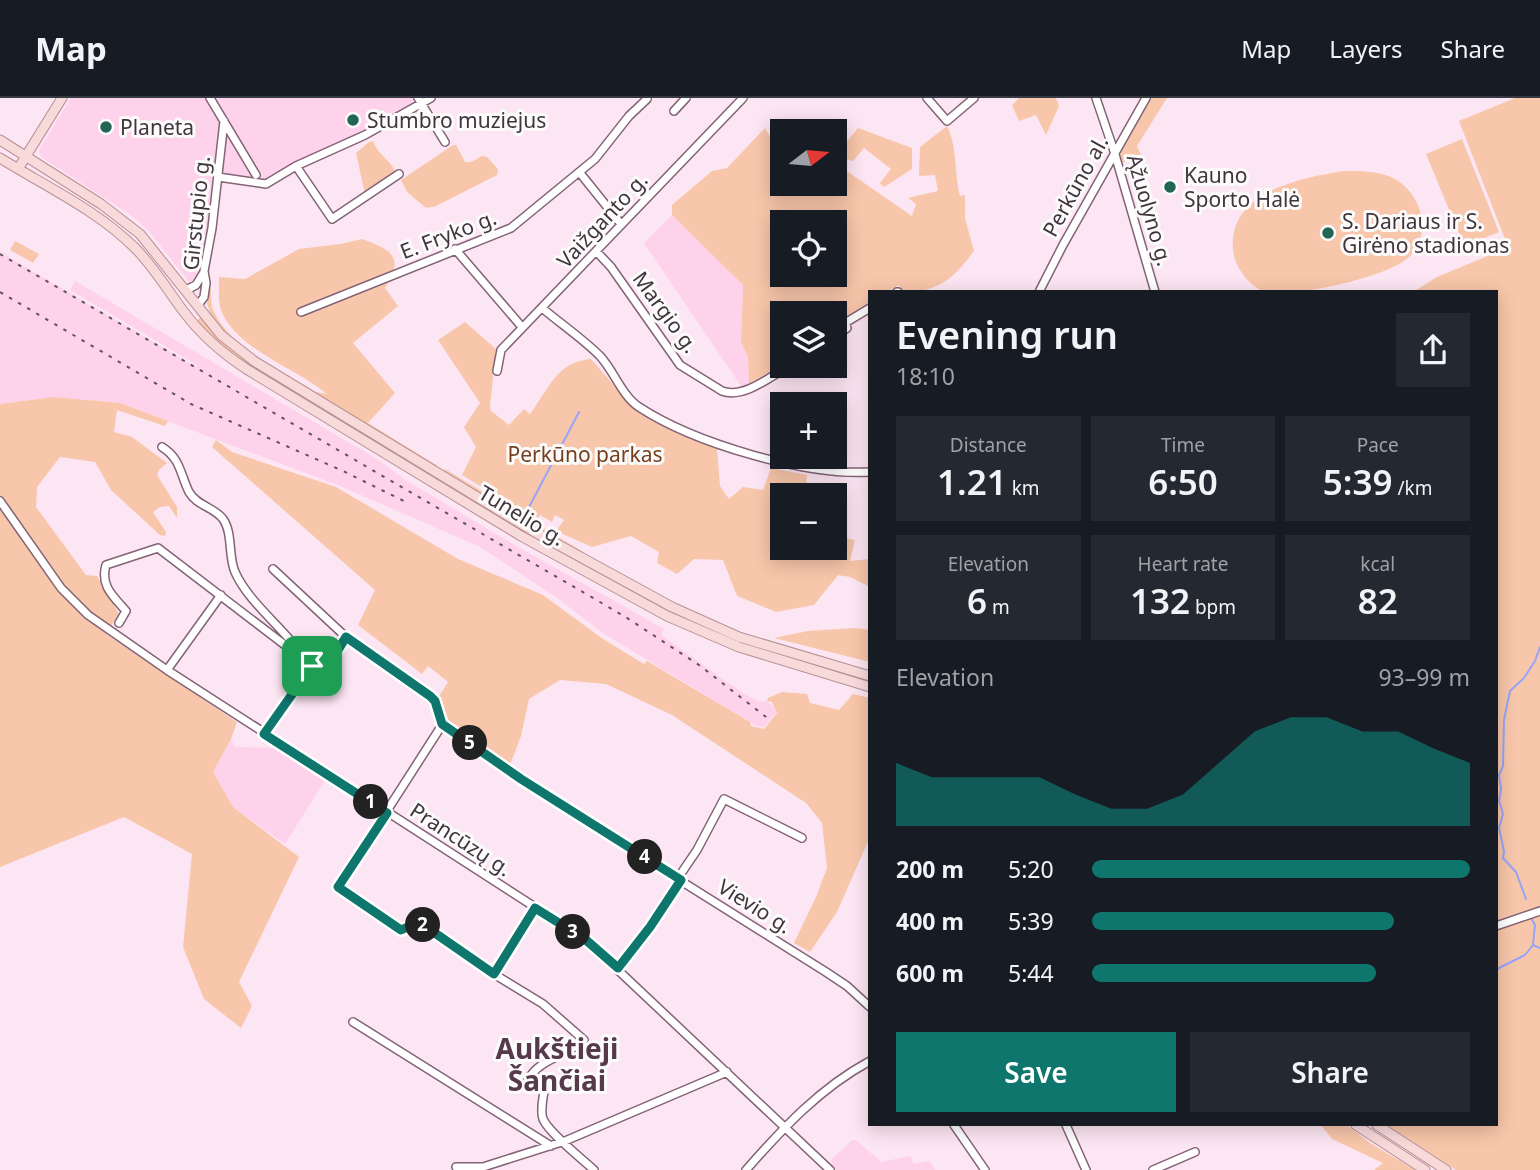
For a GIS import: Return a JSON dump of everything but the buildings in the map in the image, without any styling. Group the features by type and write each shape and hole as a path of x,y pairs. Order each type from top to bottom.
{"main road":[{"path":"18,169 62,98"},
{"name":"Tunelio g.","path":"0,140 122,218 140,234 221,335 254,360 566,550 672,607 769,647 868,675"},
{"name":"Tunelio g.","path":"0,159 99,218 134,246 208,340 238,363 521,536 705,634 786,663 868,686"},
{"path":"42,184 50,171"},
{"path":"186,315 198,305"},
{"path":"1358,1126 1425,1170"},
{"path":"1379,1126 1447,1170"}],"street":[{"path":"218,177 262,185 271,182 296,166 365,135 419,101 431,98"},
{"path":"674,111 686,98"},
{"name":"Vaižganto g.","path":"497,371 501,350 743,98"},
{"path":"927,98 947,121 974,98"},
{"name":"Ąžuolyno g.","path":"1096,98 1154,290"},
{"name":"Perkūno al.","path":"1041,290 1114,151 1146,98"},
{"path":"213,99 256,175"},
{"name":"E. Fryko g.","path":"301,312 511,228 580,173 647,99"},
{"path":"419,101 445,142"},
{"name":"Girstupio g.","path":"198,305 204,297 206,283 204,271 224,121"},
{"path":"296,166 332,219 399,174"},
{"path":"580,173 621,224"},
{"path":"455,249 522,327"},
{"name":"Margio g.","path":"596,251 611,267 680,365 729,393 756,386 770,378"},
{"path":"186,290 196,285 204,271"},
{"path":"541,308 597,354 639,407 690,433 730,449 788,462 831,471 868,472"},
{"path":"847,322 868,309"},
{"path":"162,447 177,459 190,494 225,522 235,572 242,584 290,640 296,653"},
{"name":"Prancūzų g.","path":"0,501 70,598 109,632 586,940 831,1170"},
{"path":"119,623 126,611 105,586 103,578 106,565 158,548 312,666 326,669 346,637"},
{"path":"272,569 346,637 430,696 435,701 442,724 338,887 401,930 419,922 542,1004 583,1040 574,1050 535,1068 528,1080 544,1091 542,1116 553,1134 565,1141 594,1170"},
{"path":"167,670 221,596"},
{"path":"264,734 312,666"},
{"name":"Vievio g.","path":"442,724 521,779 848,986 868,1005"},
{"path":"618,968 650,927 697,850 724,799 802,838"},
{"path":"494,974 535,908"},
{"path":"1498,925 1540,911"},
{"path":"353,1022 551,1146"},
{"path":"746,1170 784,1126 834,1083 868,1062"},
{"path":"456,1167 483,1167 551,1146 727,1072"},
{"path":"955,1126 985,1170"},
{"path":"1066,1126 1086,1170"},
{"path":"1153,1170 1195,1152"}],"shaded area":[{"path":"71,98 414,99 412,103 368,129 295,164 265,182 217,173 204,251 198,276 191,284 147,229 129,214 41,157 39,150"},
{"path":"672,215 743,285 741,342 748,357 749,384 741,386 644,243"},
{"path":"0,252 196,367 197,365 70,290 75,281 377,459 407,481 513,544 664,629 661,635 744,694 759,702 767,701 775,708 776,713 764,727 757,726 604,634 556,597 480,547 345,488 120,403 54,397 0,404"},
{"path":"231,739 235,747 278,748 326,779 285,844 233,807 213,772"},
{"path":"852,1140 856,1140 881,1162 911,1156 913,1164 930,1161 935,1170 837,1170 831,1160"}],"green space":[{"path":"1019,98 1056,98 1059,106 1046,135 1036,115 1019,121 1012,105"},
{"path":"1149,98 1167,98 1137,146 1141,155 1121,163 1117,151"},
{"path":"1515,98 1540,98 1540,1170 1456,1170 1388,1126 1498,1126 1498,290 1416,290 1437,277 1497,252 1505,239 1459,121"},
{"path":"947,126 953,143 960,196 965,195 965,218 974,251 959,269 944,282 926,290 902,290 899,285 890,290 868,290 868,304 847,319 847,301 770,301 770,372 749,384 748,357 741,342 743,285 672,215 672,205 712,171 727,168 765,128 770,137 770,196 847,196 847,171 912,216 916,204 908,198 938,191 935,175 919,176 920,147"},
{"path":"858,128 912,148 912,169 884,187 880,183 891,169 864,148 853,161 847,159 847,141"},
{"path":"1462,139 1499,232 1464,246 1426,154"},
{"path":"373,141 396,174 365,194 356,153"},
{"path":"456,145 465,162 487,157 498,169 497,175 436,206 426,208 407,192 401,180"},
{"path":"1344,171 1368,172 1391,177 1401,183 1410,192 1421,213 1421,236 1417,247 1409,257 1382,272 1340,284 1311,290 1259,289 1246,279 1234,253 1234,232 1240,217 1263,195 1279,187"},
{"path":"362,239 381,247 392,256 394,269 385,288 398,306 353,343 395,393 368,423 438,466 436,467 255,357 227,335 210,313 207,303 210,285 214,312 232,337 274,368 316,392 327,394 239,336 228,324 221,310 219,277 245,279 299,249"},
{"path":"15,241 39,254 33,263 10,250"},
{"path":"201,316 223,342 251,365 516,526 679,615 768,651 868,679 868,682 741,644 678,618 543,544 240,360 212,338 197,321"},
{"name":"Perkūno parkas","path":"465,322 496,349 490,406 491,411 509,425 524,409 530,414 561,371 579,361 591,359 635,409 717,449 720,486 729,499 743,487 763,490 771,469 807,475 806,483 770,483 770,560 847,560 847,538 855,540 850,561 868,559 868,586 850,577 838,575 814,605 776,612 737,596 723,560 694,559 677,574 657,563 659,552 631,536 592,547 556,531 564,520 555,515 552,522 540,515 537,521 462,475 476,447 464,427 480,403 438,340"},
{"path":"54,397 120,403 168,421 165,426 117,410 114,432 132,437 167,463 157,475 177,507 177,518 169,506 160,507 153,512 166,532 165,536 160,535 111,490 95,462 60,457 37,487 36,507 86,575 97,576 119,614 106,634 237,722 213,772 233,807 299,857 239,982 252,1006 241,1028 204,999 183,947 192,854 124,817 0,867 0,404"},
{"path":"216,440 232,452 336,487 458,559 543,595 603,639 644,664 647,661 750,722 751,726 764,729 777,713 772,702 767,701 768,698 782,692 807,694 810,703 839,710 853,694 868,698 868,842 837,912 810,952 794,943 827,868 822,823 806,803 672,715 606,684 560,680 529,699 521,736 510,765 449,722 438,698 448,682 428,666 422,674 358,625 375,590 212,447"},
{"path":"445,469 585,553 586,557 444,472"},
{"path":"868,630 868,662 774,638 808,631"},
{"path":"1322,1126 1348,1126 1370,1143 1415,1170 1374,1170 1383,1163 1332,1139"}],"waterway":[{"path":"527,511 579,412"},
{"path":"1526,899 1516,872 1503,858 1499,828 1503,814 1499,801 1499,775 1503,766 1504,720 1510,691 1524,678 1540,647"},
{"path":"1531,918 1535,925 1533,944"},
{"path":"1498,969 1525,955 1533,945 1540,948"}],"railway":[{"path":"0,254 624,616 699,665 770,720"},
{"path":"0,292 191,404 343,471 408,503"}],"place":[{"name":"Stumbro muziejus","path":"353,120"},
{"name":"Planeta","path":"106,127"},
{"name":"Kauno Sporto Halė","path":"1170,187"},
{"name":"S. Dariaus ir S. Girėno stadionas","path":"1328,233"}],"district":[{"name":"Aukštieji Šančiai","path":"557,1064"}],"route":[{"path":"346,637 430,696 438,706 442,724 579,817 681,880 650,927 618,968 586,940 535,908 494,974 419,922 401,930 338,887 387,813 264,734 312,666 326,669 346,637"}]}
